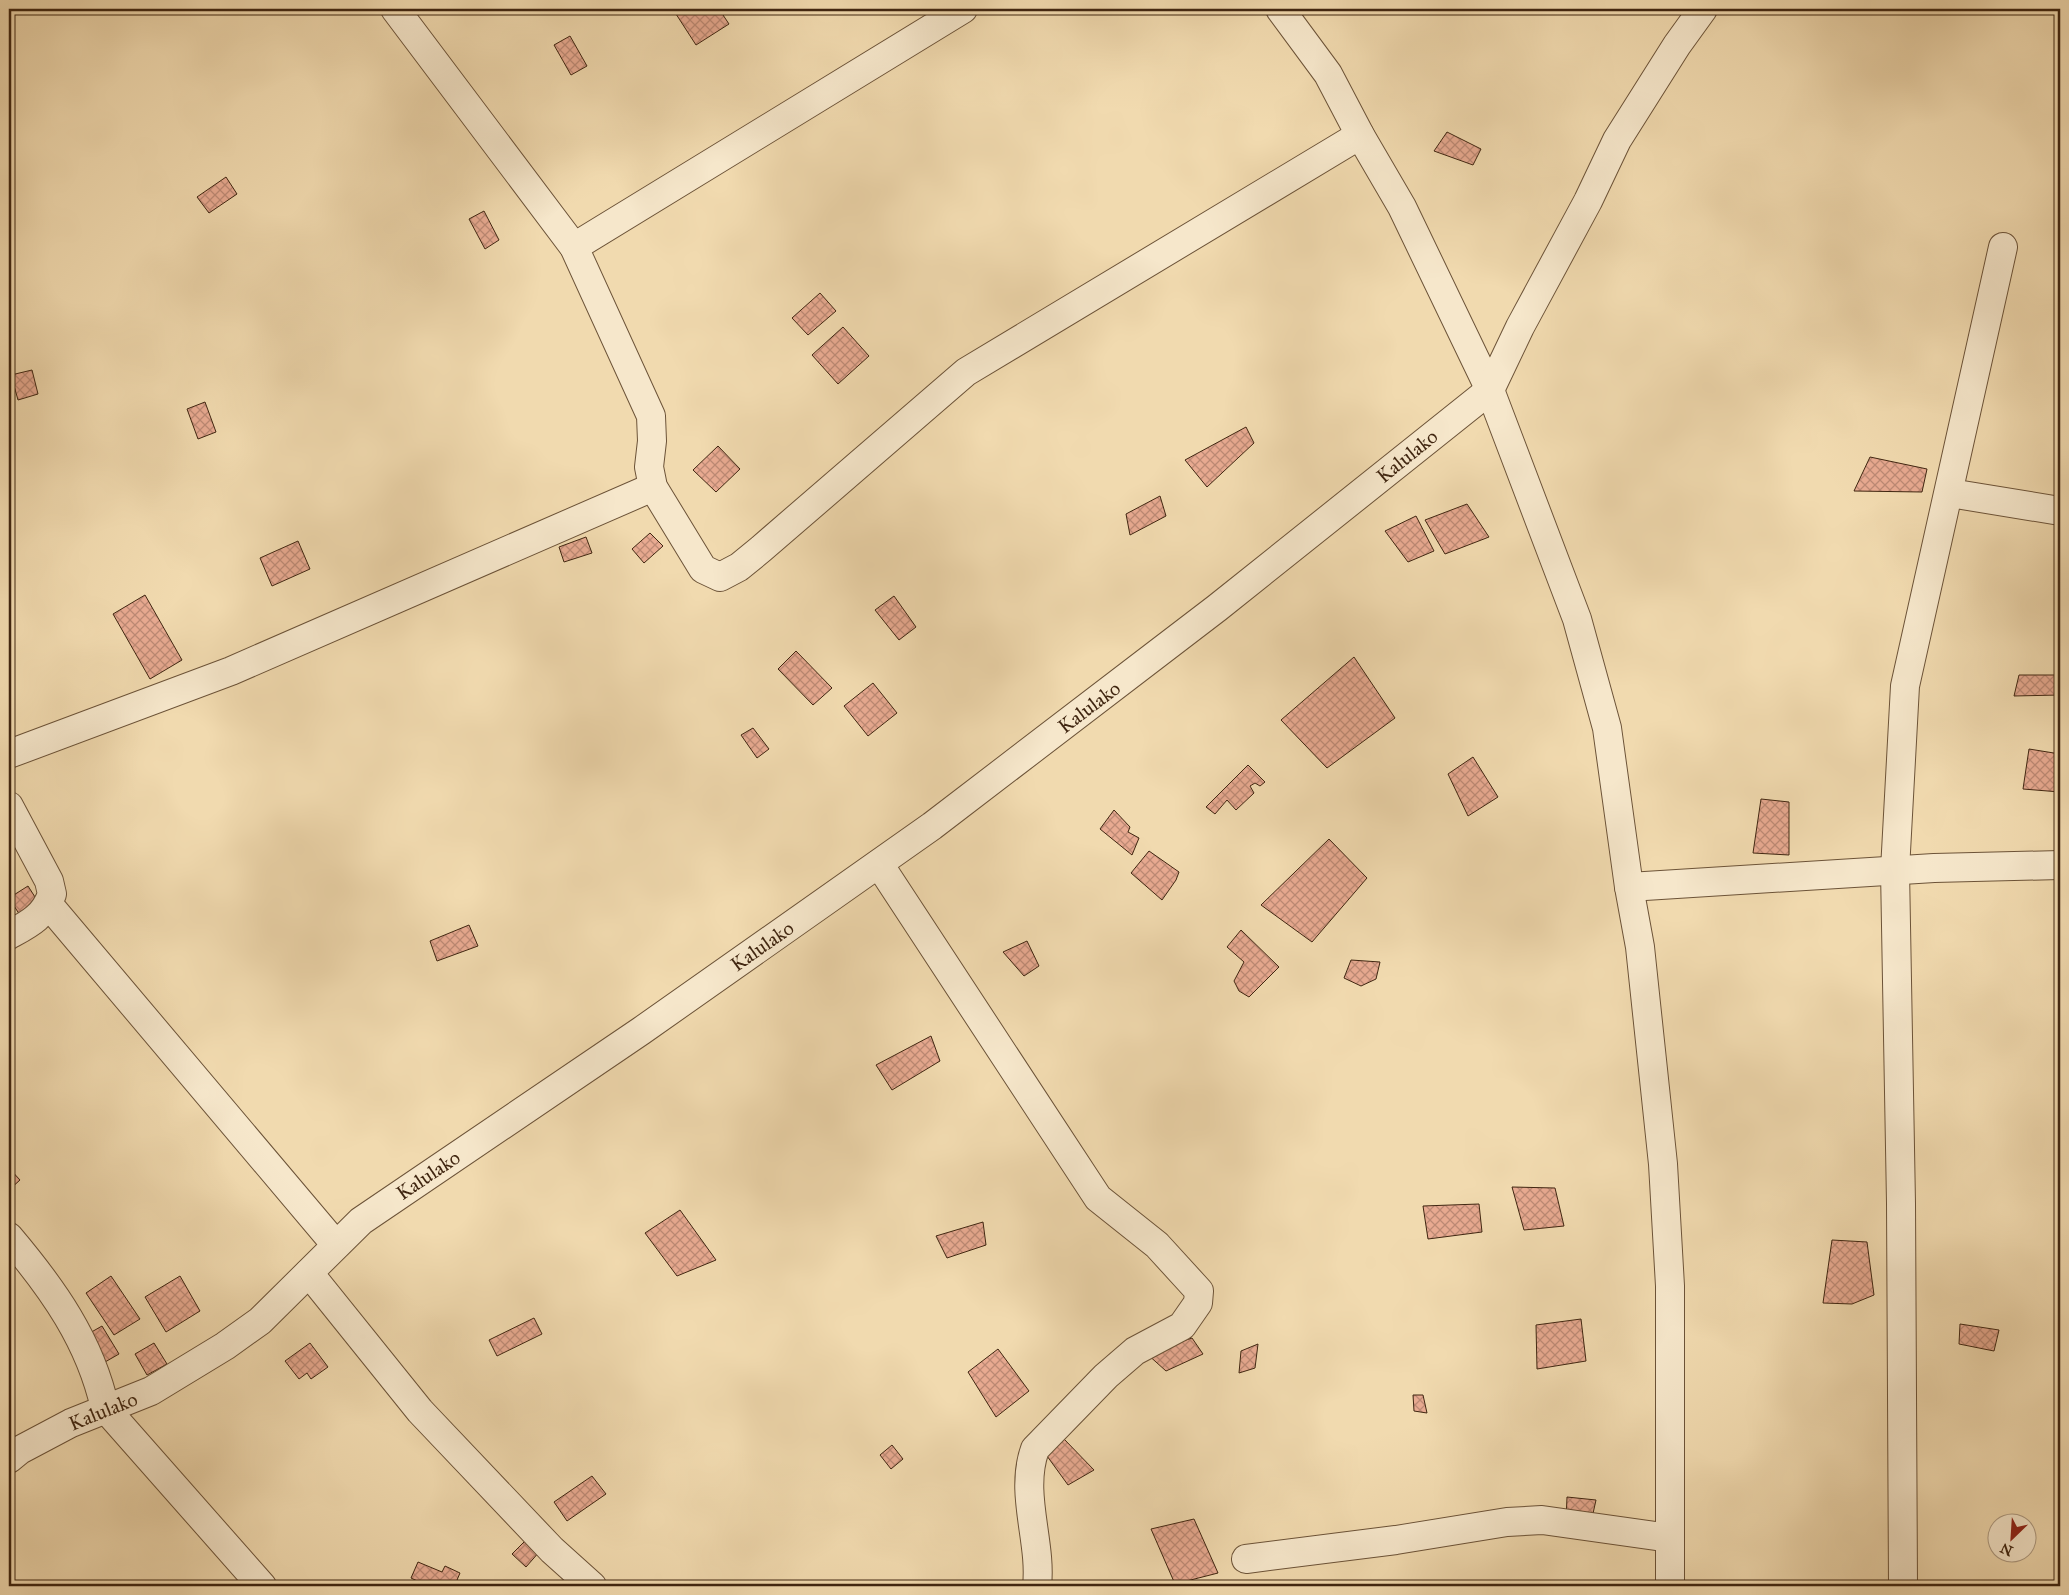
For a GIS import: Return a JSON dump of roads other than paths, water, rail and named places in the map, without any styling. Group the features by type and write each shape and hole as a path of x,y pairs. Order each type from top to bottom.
{"street":[{"path":"574,247 963,9"},
{"path":"1280,9 1328,74 1360,135 1402,207 1490,390 1577,619 1607,728 1629,887 1640,947 1663,1164 1670,1286 1670,1586"},
{"path":"1490,390 1520,327 1588,201 1617,140 1703,9"},
{"path":"406,13 574,247 651,416 652,441 648,467 653,487 703,569 720,577 739,567 761,549 966,372 1360,135"},
{"path":"1903,1586 1901,1203 1895,870 1905,686 2004,248"},
{"name":"Kalulako","path":"9,1458 20,1450 71,1423 151,1391 225,1346 260,1321 361,1221 649,1025 932,826 1217,608 1490,390"},
{"path":"9,754 231,671 653,487"},
{"path":"1950,493 2060,512"},
{"path":"9,806 49,881 52,894 42,915 30,925 9,935"},
{"path":"879,864 1098,1198 1157,1245 1199,1291 1198,1303 1182,1326 1135,1351 1106,1376 1035,1449 1029,1465 1033,1533 1038,1574 1037,1586"},
{"path":"1629,887 1895,870 2060,865"},
{"path":"48,905 336,1245"},
{"path":"9,1238 65,1309 82,1340 98,1377 105,1408 262,1586"},
{"path":"309,1273 420,1411 552,1550 592,1586"},
{"path":"1246,1559 1396,1540 1507,1522 1542,1520 1670,1538"}]}
